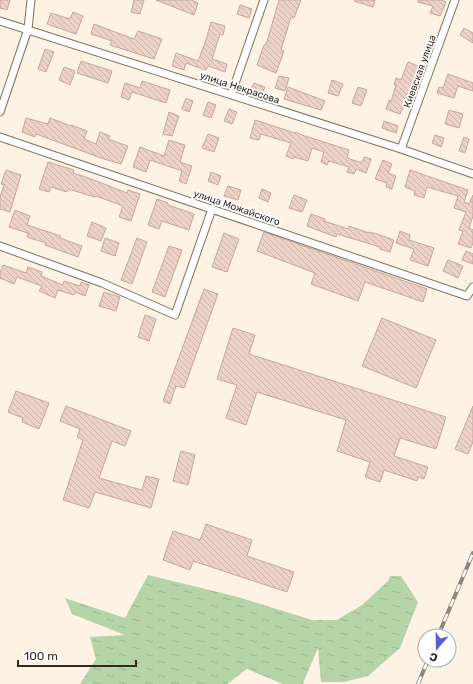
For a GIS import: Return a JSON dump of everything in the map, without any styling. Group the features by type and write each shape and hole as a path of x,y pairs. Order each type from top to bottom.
{"street":[{"path":"0,112 28,29 31,0"},
{"path":"231,95 264,0"},
{"name":"Киевская улица","path":"401,149 455,0"},
{"name":"улица Некрасова","path":"0,21 401,149 473,174"},
{"name":"улица Можайского","path":"0,137 468,296 473,287"},
{"path":"0,246 102,283 175,315 212,209"}],"water":[{"path":"148,575 238,597 312,620 337,620 362,605 388,581 390,576 401,576 418,602 400,648 368,676 344,682 321,682 318,648 303,683 304,684 283,684 247,669 227,684 80,684 96,659 90,637 125,635 72,614 65,598 125,618"}],"building":[{"path":"0,0 10,0 7,10 0,8"},
{"path":"134,0 144,0 140,14 131,12"},
{"path":"156,0 191,0 198,3 194,15"},
{"path":"279,0 301,0 294,18 291,17 281,50 284,51 276,73 257,65 264,45 266,45"},
{"path":"375,0 373,7 354,1"},
{"path":"418,0 441,0 446,2 440,16 430,13 433,6 418,2"},
{"path":"240,5 252,9 249,18 237,14"},
{"path":"73,12 83,16 76,34 47,24 51,13 70,19"},
{"path":"211,22 225,26 223,35 220,34 212,59 227,64 225,72 208,66 206,70 186,63 184,70 172,66 176,53 198,61"},
{"path":"94,24 134,39 138,31 162,39 154,59 110,45 112,41 91,34"},
{"path":"464,28 473,33 473,43 460,35"},
{"path":"45,49 54,52 46,72 38,69"},
{"path":"81,61 112,71 108,83 77,73"},
{"path":"408,62 423,68 418,80 416,79 411,91 410,90 400,114 386,109 389,100 391,101 396,85 394,85 396,78 401,80"},
{"path":"64,67 75,71 70,85 59,80"},
{"path":"448,74 473,83 473,91 458,86 454,98 437,93 439,87 443,88"},
{"path":"279,76 289,78 285,91 275,88"},
{"path":"332,80 343,84 338,96 328,93"},
{"path":"142,81 170,90 166,103 132,92 129,100 121,97 125,83 140,88"},
{"path":"254,83 265,87 262,94 251,90"},
{"path":"288,87 325,101 321,110 284,99"},
{"path":"358,87 367,90 361,106 352,103"},
{"path":"186,98 193,101 189,112 182,109"},
{"path":"208,102 216,105 211,118 203,115"},
{"path":"229,109 237,112 232,124 224,121"},
{"path":"449,110 463,114 459,128 445,124"},
{"path":"169,112 179,116 172,136 163,134"},
{"path":"26,118 48,124 50,118 71,125 87,131 84,139 96,144 100,132 110,136 108,139 128,146 121,164 36,134 35,137 22,132"},
{"path":"255,120 349,150 347,158 362,163 364,157 371,159 366,173 356,169 354,174 347,172 349,167 329,161 327,165 321,162 324,152 312,148 308,161 294,157 293,159 286,156 291,143 261,134 259,140 250,138"},
{"path":"384,121 398,126 396,133 382,128"},
{"path":"208,134 219,138 214,152 202,148"},
{"path":"435,135 444,138 441,147 432,143"},
{"path":"464,137 469,139 465,153 459,151"},
{"path":"169,140 185,145 180,162 192,166 186,184 179,181 182,171 150,160 146,172 133,167 140,147 164,156"},
{"path":"383,160 392,164 388,173 396,176 392,189 386,187 387,183 375,179"},
{"path":"48,162 74,170 73,173 127,193 128,190 140,194 131,221 119,217 123,206 96,196 95,197 68,189 67,192 51,187 49,192 39,189"},
{"path":"6,170 21,175 10,212 0,209 0,197 4,185 1,184"},
{"path":"410,170 468,190 464,202 469,204 473,195 473,216 469,228 473,230 473,243 471,248 458,244 463,231 459,230 466,212 454,208 458,196 427,187 424,198 414,195 415,191 405,187"},
{"path":"211,172 221,176 218,185 208,181"},
{"path":"228,186 241,190 238,200 224,196"},
{"path":"262,189 271,193 268,202 259,198"},
{"path":"294,195 307,200 302,212 289,208"},
{"path":"157,199 168,203 168,205 194,214 189,230 162,221 159,229 148,225"},
{"path":"15,210 30,216 27,225 61,236 60,238 82,246 78,257 45,245 46,243 27,237 28,233 9,227"},
{"path":"311,214 325,219 324,221 348,229 349,226 394,240 390,252 380,249 380,247 337,234 336,237 307,226"},
{"path":"92,222 106,228 101,241 87,236"},
{"path":"400,231 410,235 409,240 434,248 428,266 410,260 414,249 396,243"},
{"path":"264,232 427,289 423,302 365,282 358,301 311,284 315,273 257,251"},
{"path":"224,233 239,239 227,272 212,267"},
{"path":"105,238 119,243 115,256 101,251"},
{"path":"137,238 147,242 132,284 121,280"},
{"path":"169,246 182,250 165,297 152,292"},
{"path":"466,251 473,254 473,264 462,260"},
{"path":"448,260 463,266 458,278 443,271"},
{"path":"3,265 26,273 28,267 42,272 41,276 63,285 64,281 80,286 81,282 89,285 85,296 75,292 74,295 58,290 55,298 39,291 42,286 17,277 14,284 0,278"},
{"path":"204,289 218,294 184,388 176,386 170,404 163,401"},
{"path":"104,292 120,297 116,311 99,306"},
{"path":"145,315 156,319 149,341 138,337"},
{"path":"382,318 436,340 416,388 362,366"},
{"path":"233,328 255,335 249,354 446,417 436,449 400,438 394,456 428,467 424,479 418,477 417,481 384,470 380,482 365,477 370,462 337,451 346,420 257,392 246,425 226,418 237,385 217,379"},
{"path":"16,391 49,403 39,429 22,422 23,418 8,412"},
{"path":"66,406 131,431 125,446 112,441 99,478 142,490 146,476 159,479 151,508 95,492 89,508 63,500 83,440 77,437 80,429 60,421"},
{"path":"473,406 473,442 468,454 455,449"},
{"path":"181,451 195,455 188,485 173,481"},
{"path":"206,524 252,540 247,556 294,572 287,592 193,561 190,570 163,560 173,531 200,540"}],"railway":[{"path":"441,628 473,553"},
{"path":"418,684 425,668"}]}
